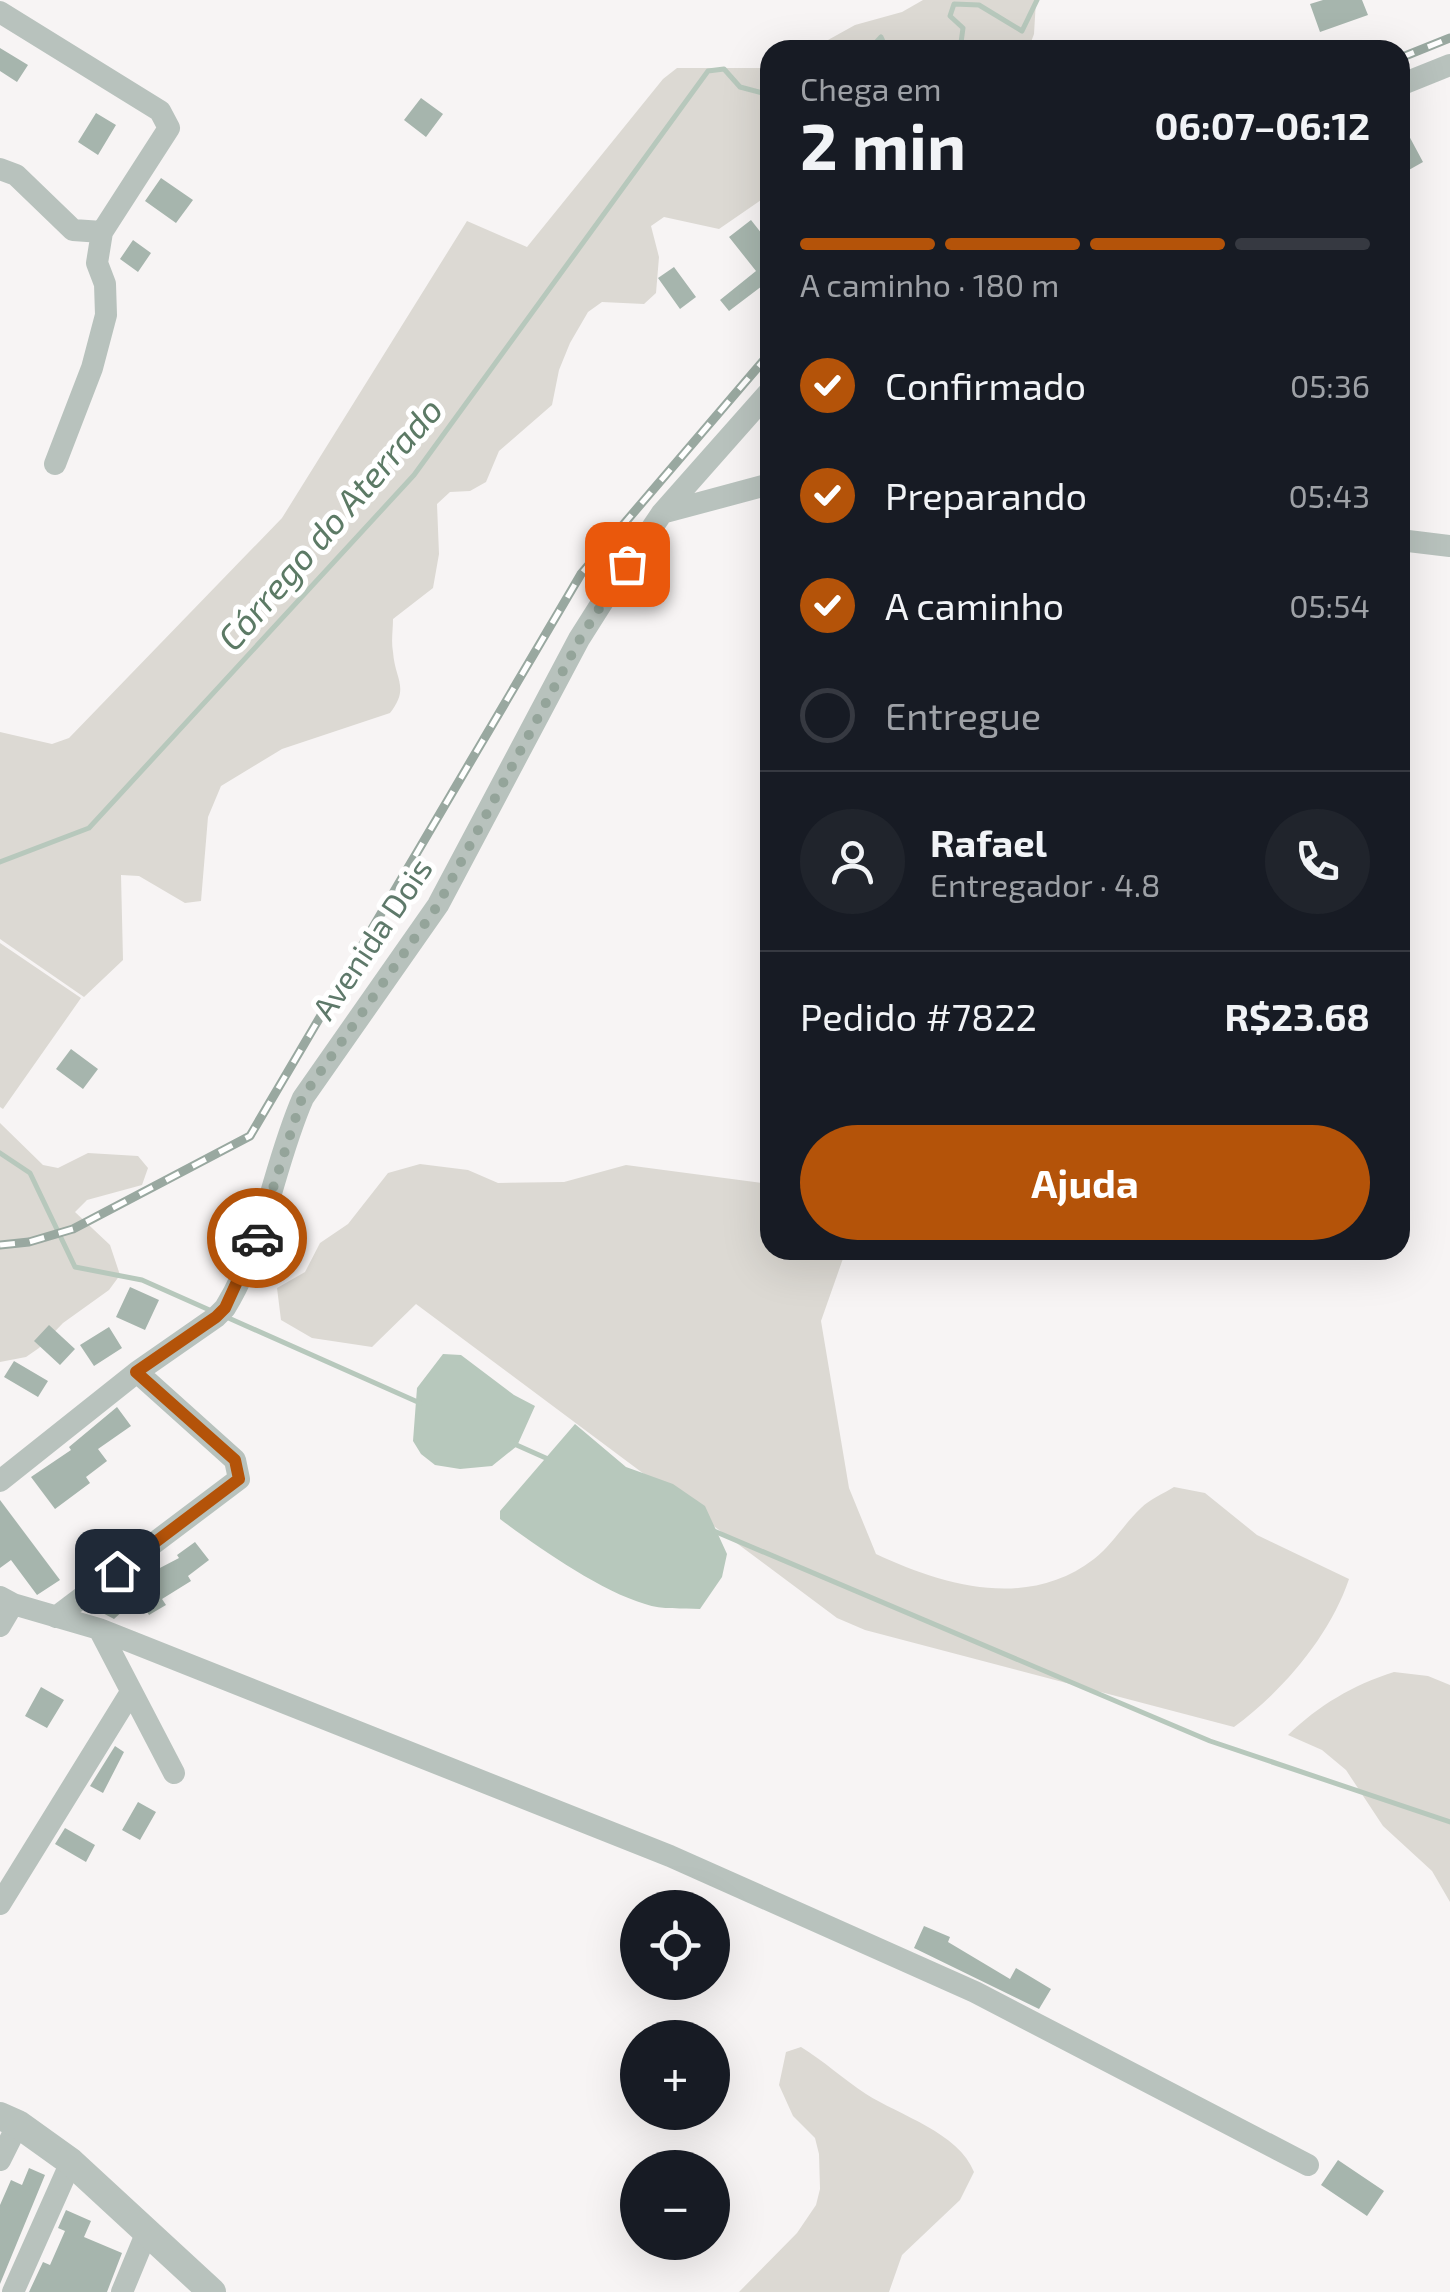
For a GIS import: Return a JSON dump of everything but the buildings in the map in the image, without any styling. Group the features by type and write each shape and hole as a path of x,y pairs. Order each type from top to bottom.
{"street":[{"path":"0,12 160,111 169,128 102,232 97,263 105,284 106,314 92,368 55,464"},
{"path":"1410,81 1450,65"},
{"path":"0,169 16,175 74,230 102,232"},
{"name":"Avenida Dois","path":"0,1481 136,1372 220,1312 268,1212 291,1124 302,1098 438,905 580,639 662,513 760,402"},
{"path":"662,513 760,487"},
{"path":"1410,541 1450,546"},
{"path":"56,1617 239,1479 235,1460 136,1372"},
{"path":"0,1626 6,1601 98,1630 688,1864 975,1992 1308,2165"},
{"path":"98,1630 174,1773"},
{"path":"0,1904 131,1692"},
{"path":"0,2160 9,2120 71,2162 212,2292"},
{"path":"13,2292 71,2162"},
{"path":"122,2292 146,2234"}],"shaded area":[{"path":"923,0 1036,0 1032,40 828,40 855,25 902,12"},
{"path":"677,68 760,68 760,201 719,229 664,217 651,226 659,257 656,293 644,304 602,302 588,312 559,370 552,405 499,451 486,482 470,491 450,492 437,504 439,554 433,588 393,619 392,648 400,690 390,713 282,749 221,786 208,817 201,901 185,903 139,876 121,875 123,960 84,997 0,939 0,732 52,744 69,738 282,518 467,221 527,247 663,79"},
{"path":"0,943 81,998 3,1109 0,1107"},
{"path":"0,1123 43,1165 58,1168 88,1153 138,1156 148,1168 142,1185 87,1200 75,1212 110,1245 120,1275 109,1290 63,1323 26,1357 0,1362"},
{"path":"420,1164 468,1170 498,1183 564,1182 626,1165 760,1183 760,1260 842,1260 821,1321 849,1488 876,1554 957,1583 986,1588 1042,1584 1068,1575 1094,1559 1145,1505 1174,1487 1205,1493 1257,1535 1349,1579 1341,1600 1317,1642 1286,1680 1234,1727 865,1630 837,1618 416,1304 372,1347 312,1338 281,1320 277,1288 305,1272 320,1243 348,1224 388,1173"},
{"path":"443,1354 461,1355 535,1406 517,1446 492,1466 460,1469 435,1465 413,1441 417,1388"},
{"path":"575,1424 626,1467 673,1484 705,1506 727,1554 722,1577 700,1609 658,1607 627,1598 570,1567 500,1519 500,1511"},
{"path":"1394,1672 1428,1676 1450,1685 1450,1902 1432,1871 1383,1826 1346,1770 1322,1750 1288,1735 1337,1697"},
{"path":"801,2047 866,2094 942,2136 966,2158 974,2172 960,2200 902,2255 889,2292 739,2292 797,2233 816,2205 820,2189 815,2138 793,2116 779,2085 786,2052"}],"waterway":[{"name":"Córrego do Aterrado","path":"961,40 963,28 950,16 954,4 979,5 1022,31 1037,0"},
{"name":"Córrego do Aterrado","path":"878,40 882,40"},
{"name":"Córrego do Aterrado","path":"0,862 89,828 414,475 708,71 724,69 740,87 760,92"},
{"path":"0,1153 30,1173 75,1267 142,1280 214,1312"},
{"path":"224,1316 420,1403"},
{"path":"512,1443 548,1459"},
{"path":"714,1531 1210,1741 1450,1822"}],"railway":[{"path":"1410,54 1450,38"},
{"path":"0,1245 29,1242 73,1229 250,1136 581,574 760,365"}],"way so far":[{"path":"257,1238 302,1098 438,905 580,639 627,564"}],"route":[{"path":"117,1571 239,1479 235,1460 136,1372 225,1308 257,1238"}]}
